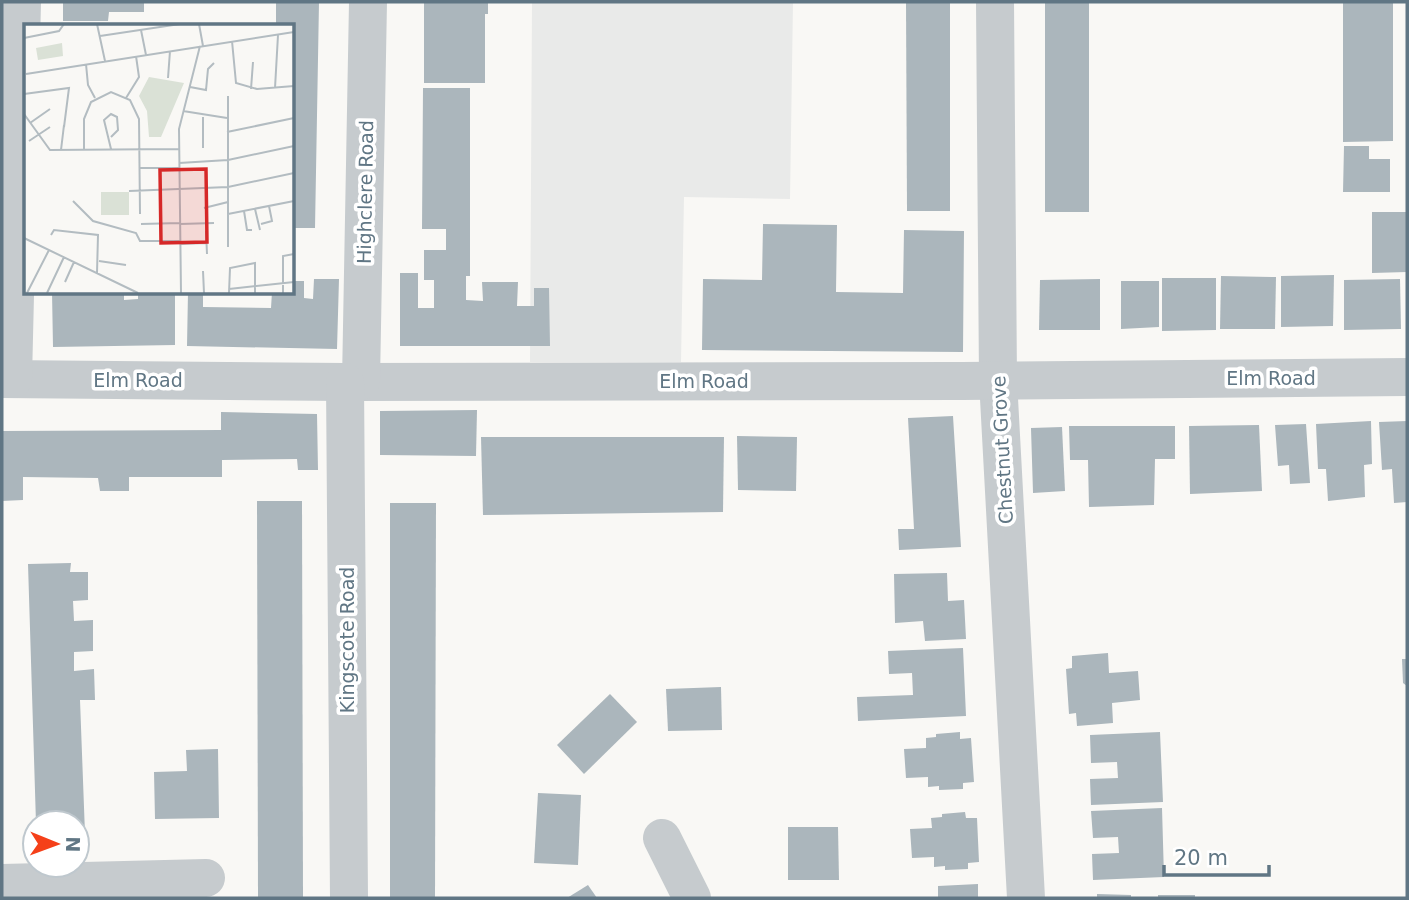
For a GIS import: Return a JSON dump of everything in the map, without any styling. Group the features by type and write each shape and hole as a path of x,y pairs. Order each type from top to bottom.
{"street":[{"path":"8,379 22,2"},
{"name":"Highclere Road","path":"353,382 367,99 368,2"},
{"name":"Chestnut Grove","path":"995,2 998,380 1026,898"},
{"name":"Elm Road","path":"8,379 353,382 1407,377"},
{"name":"Kingscote Road","path":"349,898 353,382"},
{"path":"662,838 692,898"},
{"path":"2,883 206,878"}],"shaded area":[{"path":"532,2 793,2 790,199 684,197 681,362 530,362"}],"building":[{"path":"63,2 144,2 144,12 109,12 108,21 63,21"},
{"path":"276,2 319,2 315,228 294,228 294,24 276,24"},
{"path":"424,2 488,2 488,14 485,14 485,83 424,83"},
{"path":"906,2 950,2 950,211 907,211"},
{"path":"1045,2 1089,2 1089,212 1045,212"},
{"path":"1343,2 1393,2 1393,141 1343,142"},
{"path":"423,88 470,88 470,276 466,276 466,300 483,301 482,282 518,282 517,306 534,306 534,288 549,288 550,346 400,346 400,273 418,273 418,308 434,308 434,280 424,280 424,250 446,250 446,229 422,229"},
{"path":"1344,146 1369,146 1369,159 1390,159 1390,192 1343,192"},
{"path":"1372,212 1407,212 1407,272 1372,273"},
{"path":"763,224 837,225 836,292 903,293 904,230 964,231 963,352 702,350 703,279 762,280"},
{"path":"1334,275 1333,326 1281,327 1281,276"},
{"path":"1221,276 1276,277 1275,329 1220,329"},
{"path":"1162,278 1216,278 1216,330 1162,331"},
{"path":"314,279 339,279 337,349 187,346 188,294 203,294 203,307 271,308 272,294 294,294 294,281 304,281 304,298 313,299"},
{"path":"1100,279 1100,330 1039,330 1040,280"},
{"path":"1400,279 1401,329 1344,330 1344,280"},
{"path":"1121,281 1159,281 1159,327 1121,329"},
{"path":"52,294 124,294 124,300 138,299 138,294 175,294 175,345 53,347"},
{"path":"477,410 476,456 380,455 380,411"},
{"path":"221,412 317,414 318,470 298,470 297,459 222,460 222,477 129,477 129,491 100,491 98,478 23,477 23,500 2,501 2,431 221,430"},
{"path":"953,416 961,547 899,550 898,529 914,529 908,418"},
{"path":"1371,421 1372,464 1364,465 1365,497 1328,501 1326,469 1318,469 1316,424"},
{"path":"1407,421 1407,502 1394,503 1392,469 1382,470 1379,422"},
{"path":"1306,424 1310,483 1290,484 1289,465 1278,466 1275,425"},
{"path":"1259,425 1262,491 1190,494 1189,426"},
{"path":"1069,426 1175,426 1175,459 1155,459 1154,505 1089,507 1088,460 1070,460"},
{"path":"1062,427 1065,491 1033,493 1031,428"},
{"path":"737,436 797,437 796,491 738,490"},
{"path":"481,437 724,437 723,512 483,515"},
{"path":"257,501 302,501 303,898 258,898"},
{"path":"390,503 436,503 435,898 390,898"},
{"path":"71,563 70,572 88,572 88,600 73,601 74,621 93,620 93,651 74,652 74,671 94,669 95,700 80,700 84,809 36,809 28,564"},
{"path":"947,573 948,601 964,600 966,639 925,641 923,621 895,623 894,574"},
{"path":"963,648 966,716 858,721 857,697 913,695 912,673 889,674 888,651"},
{"path":"1108,653 1109,673 1138,671 1140,700 1112,703 1113,723 1077,726 1076,713 1069,714 1066,669 1072,668 1072,656"},
{"path":"1402,659 1407,659 1407,686 1403,683"},
{"path":"721,687 722,730 668,731 666,689"},
{"path":"610,694 637,722 584,774 557,745"},
{"path":"960,732 960,739 971,738 974,782 963,783 963,789 939,790 939,786 928,787 928,777 906,778 904,749 926,748 926,738 936,737 936,734"},
{"path":"1160,732 1163,802 1091,805 1090,779 1118,778 1117,762 1091,763 1090,735"},
{"path":"218,749 219,818 155,819 154,772 187,771 186,750"},
{"path":"538,793 581,795 578,865 534,863"},
{"path":"1162,808 1164,877 1093,880 1092,854 1119,853 1118,837 1093,838 1091,811"},
{"path":"965,812 966,818 977,818 979,862 968,863 968,869 945,870 945,866 934,867 934,857 912,858 910,829 932,828 931,818"},
{"path":"788,827 838,827 839,880 788,880"},
{"path":"978,884 978,898 938,898 938,886"},
{"path":"588,885 597,898 567,898"},
{"path":"1097,894 1131,895 1131,898 1097,898"},
{"path":"1158,895 1195,895 1195,898 1158,898"}]}
